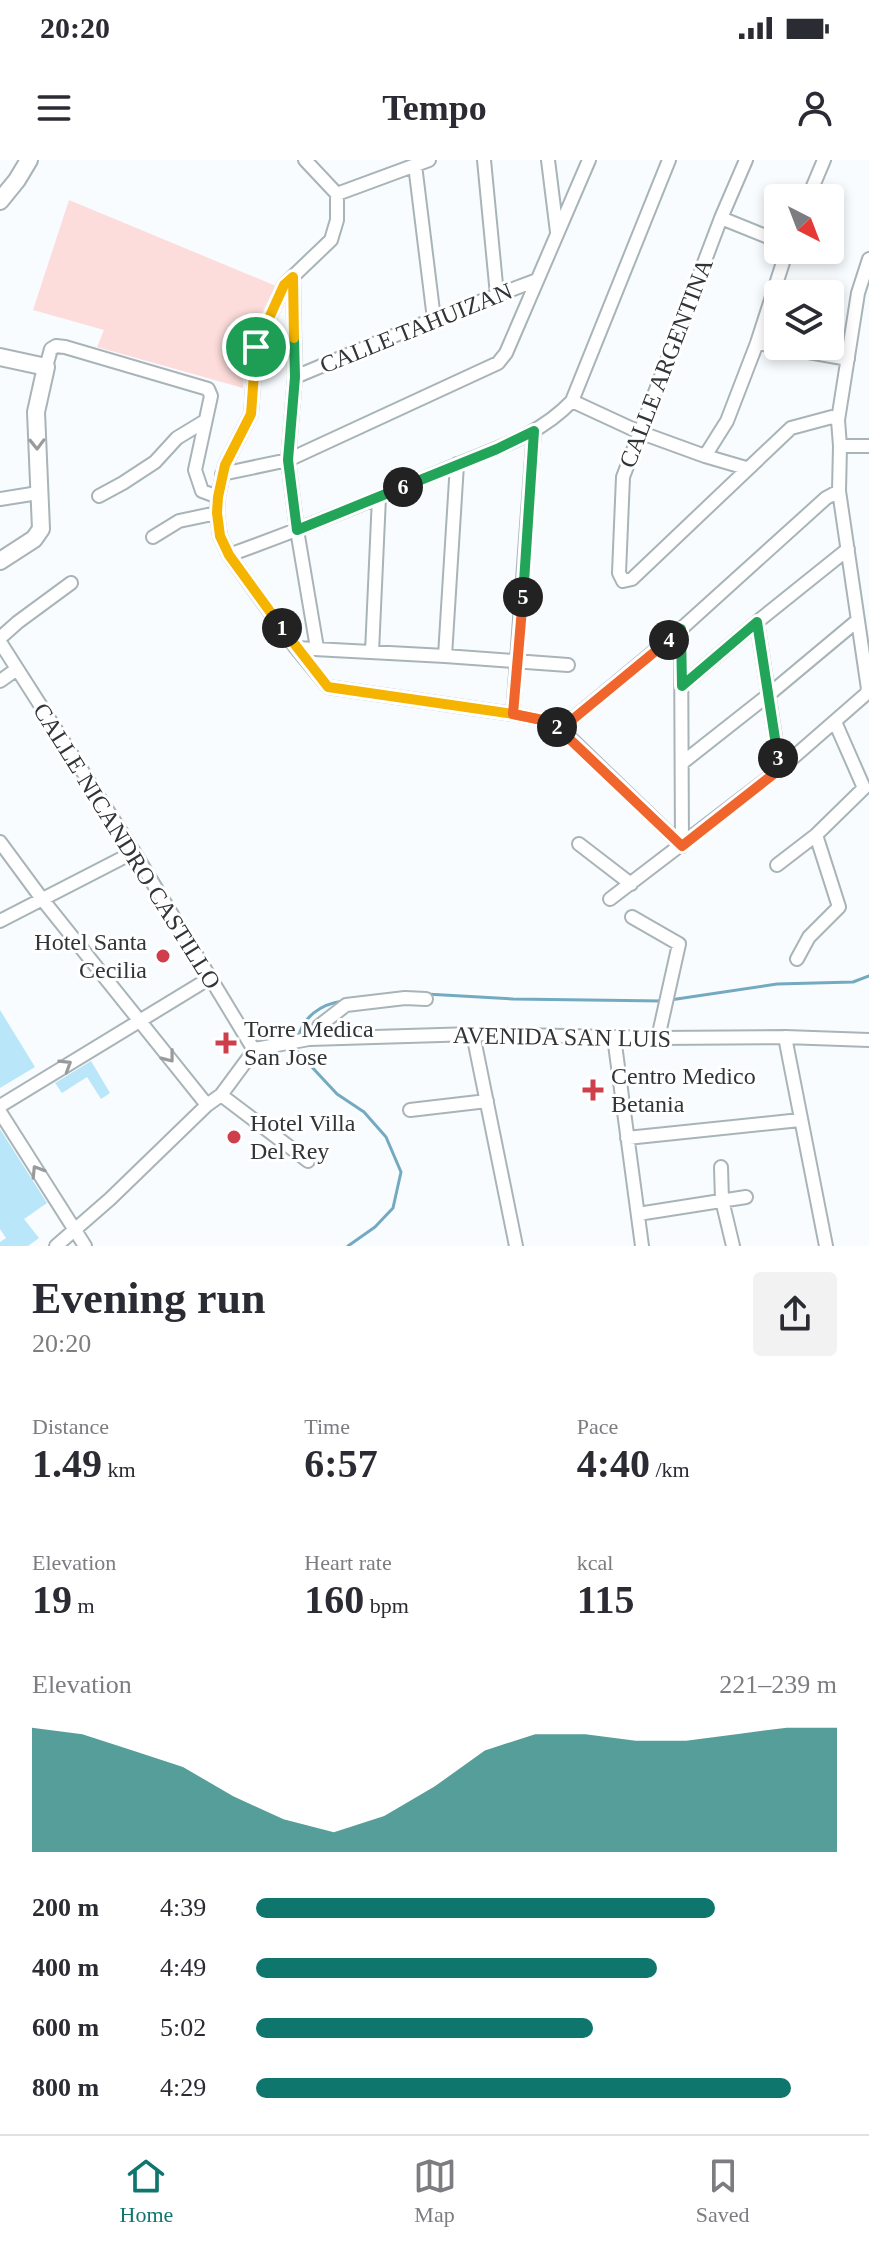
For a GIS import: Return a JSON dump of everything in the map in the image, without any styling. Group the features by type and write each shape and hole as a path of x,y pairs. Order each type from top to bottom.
{"main road":[{"path":"0,201 29,160"},
{"path":"0,357 46,367 36,412 41,529 38,535 0,561"}],"street":[{"path":"305,160 337,194 337,220 331,240 284,285 256,347 251,414 222,474 218,497 220,536 229,555 328,687 547,721 561,729 682,846"},
{"path":"337,194 429,160"},
{"path":"484,160 497,295"},
{"path":"548,160 557,234"},
{"path":"222,474 288,460 498,363 506,353 589,160"},
{"path":"229,555 379,497 534,431 556,418 572,401 669,160"},
{"name":"CALLE ARGENTINA","path":"746,160 623,477 619,573 623,581 632,579 746,468"},
{"path":"814,184 824,160"},
{"path":"415,165 434,319"},
{"path":"721,218 764,235"},
{"path":"610,899 780,769 866,694 868,689 839,491 838,420 858,293 869,259"},
{"path":"705,456 727,421 782,264"},
{"path":"293,277 295,377 288,460 317,648"},
{"name":"CALLE TAHUIZAN","path":"295,377 537,280"},
{"path":"757,343 848,359"},
{"path":"46,367 51,349 65,347 208,389 211,396 195,470 202,491 218,497"},
{"path":"572,401 639,432 746,468 791,428 832,417 838,420"},
{"path":"99,496 155,462 177,438 205,421"},
{"path":"513,714 534,431"},
{"path":"840,446 869,446"},
{"path":"445,656 457,464"},
{"path":"561,729 681,629 826,498 839,491"},
{"path":"0,499 38,493"},
{"path":"372,652 379,497"},
{"path":"153,537 179,521 217,513"},
{"path":"682,686 848,549"},
{"path":"0,640 18,622 71,583"},
{"path":"682,763 858,620"},
{"path":"757,622 780,769"},
{"path":"681,629 682,846"},
{"name":"CALLE NICANDRO CASTILLO","path":"0,640 254,1050"},
{"path":"296,648 568,665"},
{"path":"0,681 17,669"},
{"path":"777,865 816,835 864,788 835,722"},
{"path":"797,959 809,937 839,907 816,835"},
{"path":"0,842 207,1105"},
{"path":"579,844 631,884"},
{"path":"0,921 134,852"},
{"path":"632,917 679,944 658,1038"},
{"path":"85,1246 0,1109 210,978"},
{"path":"312,1039 319,1026 346,1005 405,998 426,999"},
{"path":"473,1034 516,1246"},
{"name":"AVENIDA SAN LUIS","path":"254,1050 312,1039 473,1034 869,1040"},
{"path":"614,1037 642,1246"},
{"path":"785,1037 826,1246"},
{"path":"56,1246 221,1095 254,1050"},
{"path":"221,1095 308,1161"},
{"path":"410,1110 487,1101"},
{"path":"627,1138 800,1120"},
{"path":"721,1167 722,1200 733,1246"},
{"path":"638,1214 746,1197"}],"shaded area":[{"path":"69,200 276,286 247,340 243,388 97,347 104,330 33,310"}],"building":[{"path":"0,1010 35,1067 0,1088"},
{"path":"91,1061 110,1093 101,1099 87,1077 62,1093 55,1083"},
{"path":"0,1129 47,1203 24,1219 39,1238 28,1246 0,1246 6,1238 0,1229"}],"waterway":[{"path":"670,1000 777,984 853,982 869,976"},
{"path":"426,994 513,999 662,1001"},
{"path":"298,1039 308,1018 327,1005 343,1001"},
{"path":"296,1046 296,1050 337,1094 364,1112 386,1137 401,1172 393,1208 375,1227 348,1246"}],"place":[{"name":"Hotel Santa Cecilia","path":"163,956"},
{"name":"Torre Medica San Jose","path":"226,1043"},
{"name":"Centro Medico Betania","path":"593,1090"},
{"name":"Hotel Villa Del Rey","path":"234,1137"}],"route":[{"path":"256,347 251,414 222,474 217,513 220,536 229,555 324,684 332,688 547,721 561,729 682,846 780,769 757,622 682,686 681,629 561,729 547,721 513,714 534,431 297,530 288,460 295,377 293,277 284,285 256,347"}]}
